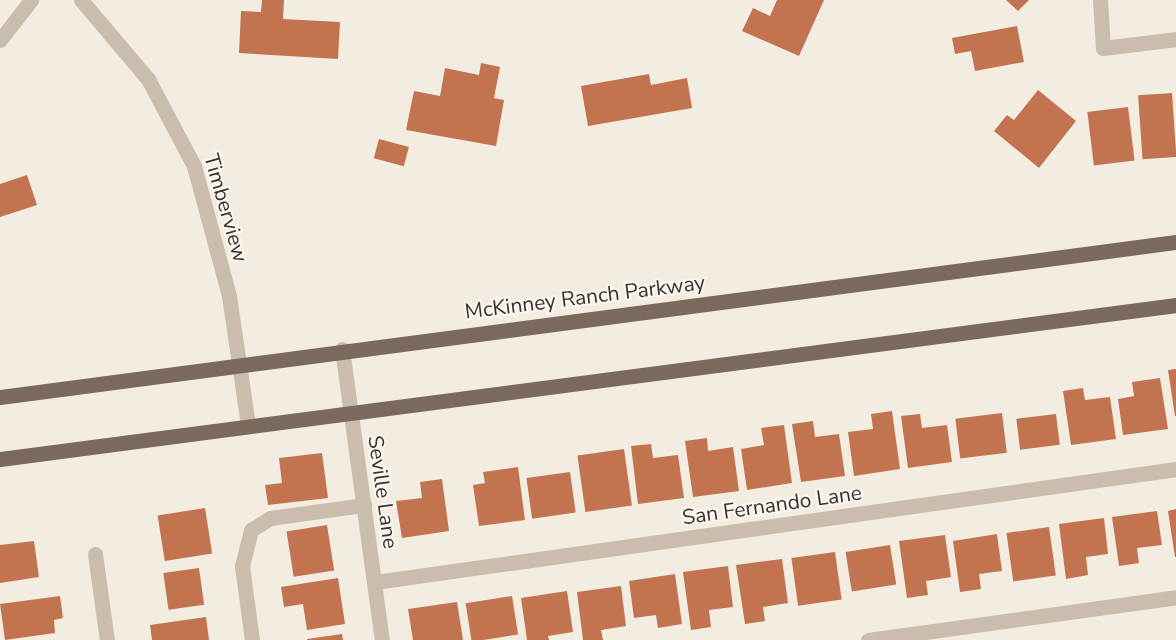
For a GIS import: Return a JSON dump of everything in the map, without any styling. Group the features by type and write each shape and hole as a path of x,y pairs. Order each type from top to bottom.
{"main road":[{"name":"McKinney Ranch Parkway","path":"0,397 342,349 1176,242"},
{"path":"0,459 351,410 1176,305"}],"street":[{"path":"0,40 31,0"},
{"name":"Timberview","path":"81,0 148,78 194,166 215,237 240,364 248,424"},
{"path":"1100,0 1103,48 1176,39"},
{"name":"Seville Lane","path":"342,349 382,640"},
{"name":"San Fernando Lane","path":"375,582 1176,470"},
{"path":"252,640 242,566 251,530 270,518 364,505"},
{"path":"96,554 107,640"},
{"path":"868,640 1176,597"}],"building":[{"path":"262,0 284,0 283,19 340,22 338,59 239,53 241,11 261,12"},
{"path":"777,0 824,0 799,56 742,31 753,8 770,16"},
{"path":"1006,0 1029,0 1018,11"},
{"path":"1017,26 1024,62 975,71 971,51 955,54 952,38"},
{"path":"481,63 500,67 494,98 504,100 496,146 406,130 414,91 440,96 445,68 479,75"},
{"path":"649,74 651,85 687,78 692,108 588,126 581,86"},
{"path":"1038,90 1076,121 1039,168 994,131 1007,115 1014,120"},
{"path":"1172,93 1176,157 1143,159 1138,95"},
{"path":"1128,107 1135,161 1094,166 1087,112"},
{"path":"379,139 409,147 404,166 374,158"},
{"path":"27,175 37,205 0,217 0,184"},
{"path":"1176,369 1176,416 1175,416 1168,370"},
{"path":"1160,378 1168,429 1123,435 1118,399 1134,396 1132,382"},
{"path":"1083,388 1085,400 1110,397 1116,439 1071,445 1063,391"},
{"path":"892,411 900,469 854,476 848,432 873,429 871,414"},
{"path":"1002,413 1007,453 960,458 955,419"},
{"path":"920,414 922,428 947,425 952,462 908,468 901,416"},
{"path":"1056,414 1060,445 1020,450 1016,419"},
{"path":"813,421 815,437 839,434 845,476 801,482 792,424"},
{"path":"784,425 792,483 747,490 741,449 764,445 761,428"},
{"path":"707,438 708,451 733,447 739,491 693,497 685,441"},
{"path":"651,444 653,458 678,455 684,498 638,504 631,446"},
{"path":"624,449 632,505 585,512 577,456"},
{"path":"322,453 328,498 268,505 265,485 282,483 279,458"},
{"path":"518,467 525,520 479,526 473,485 485,483 483,472"},
{"path":"570,472 576,513 532,519 526,478"},
{"path":"442,479 449,531 402,538 396,501 422,498 420,482"},
{"path":"205,508 212,553 165,561 158,516"},
{"path":"1176,509 1176,557 1175,557 1168,511"},
{"path":"1157,511 1162,545 1137,548 1139,563 1119,566 1112,517"},
{"path":"1104,518 1108,554 1086,557 1088,575 1066,579 1059,524"},
{"path":"327,525 334,570 294,577 287,531"},
{"path":"1049,527 1056,576 1013,582 1006,533"},
{"path":"997,534 1002,571 979,574 981,589 960,592 953,541"},
{"path":"945,535 951,577 926,581 928,595 907,598 899,541"},
{"path":"34,541 39,577 0,583 0,545"},
{"path":"890,545 896,585 852,592 846,552"},
{"path":"835,552 842,600 798,606 791,558"},
{"path":"782,559 788,603 763,607 765,621 745,624 736,565"},
{"path":"728,566 733,607 709,610 711,627 691,630 683,572"},
{"path":"199,568 204,605 168,610 163,573"},
{"path":"675,574 682,624 658,628 656,615 634,618 629,581"},
{"path":"338,578 345,624 307,630 303,604 284,607 281,587"},
{"path":"621,586 626,626 601,630 603,640 583,640 577,592"},
{"path":"567,591 573,632 548,636 549,640 527,640 521,598"},
{"path":"60,596 63,618 54,620 55,633 5,640 0,604"},
{"path":"512,596 518,635 471,640 466,603"},
{"path":"457,602 463,640 413,640 408,609"},
{"path":"206,617 209,640 152,640 150,625"},
{"path":"342,634 343,640 307,640 307,639"}]}
